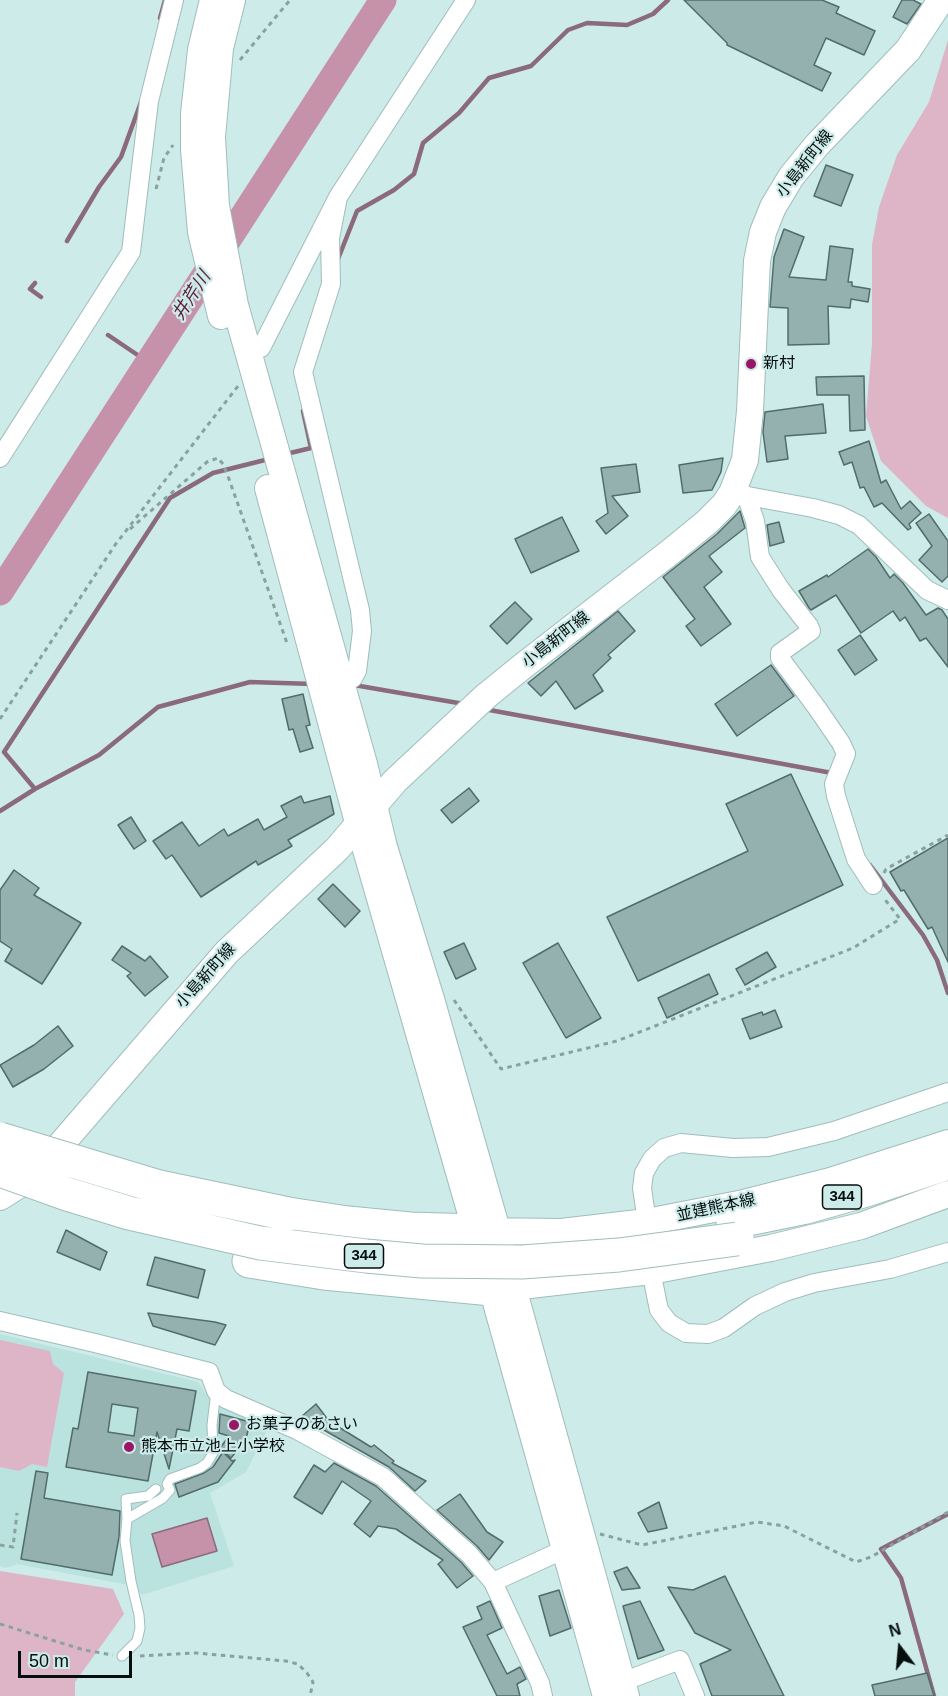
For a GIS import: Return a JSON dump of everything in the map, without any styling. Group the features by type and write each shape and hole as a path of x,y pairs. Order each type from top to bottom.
{"highway":[{"path":"0,1139 159,1187 288,1214 400,1228 487,1231"},
{"name":"344","path":"0,1152 86,1184 200,1216 367,1242 468,1246 562,1244 735,1231 948,1163"},
{"name":"344","path":"0,1170 67,1194 140,1215 260,1243 422,1261 522,1262 638,1252 870,1206 948,1179"},
{"path":"0,1184 40,1204 104,1226 173,1245 249,1261 324,1273 502,1287"}],"main road":[{"path":"202,143 194,114 201,50 213,0"},
{"path":"232,0 220,48 202,143 201,232 218,307 250,366 329,677 358,822 487,1231"},
{"name":"小島新町線","path":"0,1197 19,1185 57,1149 227,952 337,849 395,781 486,696 707,522 739,494 750,411 757,261 763,232 773,207 791,177 817,145 908,50 941,0"},
{"path":"329,677 375,804 384,847 431,999 502,1287 573,1543 618,1691"},
{"name":"並建熊本線","path":"487,1231 561,1232 647,1222 739,1204 830,1181 948,1143"},
{"path":"502,1287 651,1271 771,1248 861,1226 948,1194"}],"street":[{"path":"0,458 130,252 149,101 174,0"},
{"path":"250,366 338,197 466,0"},
{"path":"329,677 353,678 357,672 362,631 360,610 303,372 331,284 330,238 338,197"},
{"path":"739,494 813,508 839,515 859,525 927,590 948,600"},
{"path":"739,494 755,521 760,558 811,631 780,653 780,658 817,708 846,754 834,784 836,796 856,859 873,885"},
{"path":"647,1222 642,1188 644,1173 652,1160 664,1148 681,1143 733,1148 768,1147 834,1131 948,1092"},
{"path":"651,1271 659,1310 669,1323 686,1333 708,1334 724,1328 755,1306 784,1292 890,1269 948,1252"},
{"path":"0,1321 209,1372 216,1391 226,1399 297,1430 383,1477 469,1554 493,1582 540,1683 543,1696"},
{"path":"493,1582 573,1543"},
{"path":"618,1691 680,1660 695,1696"}],"lane":[{"path":"127,1519 163,1498 170,1490 167,1484 170,1479 200,1468 207,1463 213,1453 212,1425 216,1391"},
{"path":"122,1656 137,1641 140,1628 140,1615 131,1581 125,1541 126,1499 148,1496 156,1489"}],"path":[{"path":"0,719 115,545 250,366"},
{"path":"124,534 207,462 218,458 226,471 289,648"},
{"path":"431,999 453,1000 501,1069 616,1041 853,948 900,919 873,885 886,869 948,835"},
{"path":"573,1543 603,1534 642,1545 757,1522 784,1526 856,1562 871,1557 948,1512"},
{"path":"0,1545 13,1547 17,1513"},
{"path":"0,1624 84,1650 122,1656 196,1653 286,1661 298,1664 307,1672 313,1682 310,1696"}],"shaded area":[{"path":"948,40 948,518 926,506 881,461 866,416 872,344 872,245 879,207 897,155 929,102"},
{"name":"熊本市立池上小学校","path":"0,1334 198,1382 209,1398 223,1408 271,1422 246,1472 210,1493 234,1566 142,1595 134,1586 17,1564 5,1568 0,1566"},
{"path":"0,1340 50,1351 53,1364 64,1373 47,1467 32,1464 19,1471 0,1467"},
{"path":"207,1518 217,1551 162,1567 152,1534"},
{"path":"0,1571 113,1589 124,1614 75,1682 75,1696 0,1696"}],"building":[{"path":"684,0 822,0 839,7 836,13 875,31 864,55 826,38 814,65 831,73 822,91 727,45"},
{"path":"902,0 913,0 921,4 907,24 893,17"},
{"path":"826,165 853,175 841,206 814,196"},
{"path":"784,229 804,237 789,277 826,280 830,246 853,249 848,282 852,282 852,286 870,289 868,302 851,299 850,308 828,306 829,344 788,345 788,308 770,307 774,257"},
{"path":"864,376 865,430 850,431 849,395 817,395 816,377"},
{"path":"823,404 826,433 785,436 788,459 767,462 763,432 765,412"},
{"path":"869,441 881,483 886,480 901,509 910,501 921,513 909,524 911,528 908,530 882,503 874,507 864,487 860,488 852,462 844,465 839,452"},
{"path":"723,458 721,472 712,490 683,493 679,465"},
{"path":"636,464 640,492 612,496 628,516 606,534 596,521 608,513 601,468"},
{"path":"740,511 745,528 709,556 722,572 704,587 731,624 701,646 686,626 695,619 663,577 717,534"},
{"path":"929,514 948,541 948,576 942,582 919,560 932,546 916,523"},
{"path":"562,517 579,551 531,573 515,539"},
{"path":"779,522 784,542 770,546 767,525"},
{"path":"868,549 890,578 894,574 903,583 926,615 938,608 942,610 948,619 948,667 926,638 920,641 905,617 900,621 893,611 861,633 836,595 811,610 809,608 799,591 827,575 828,577"},
{"path":"515,602 532,619 507,644 490,626"},
{"path":"618,611 635,631 608,655 611,658 593,675 603,691 575,709 556,681 541,696 528,683"},
{"path":"860,635 877,660 855,675 838,650"},
{"path":"771,665 794,696 737,736 715,704"},
{"path":"303,694 310,725 306,726 313,748 300,752 293,729 289,730 282,699"},
{"path":"791,774 843,885 638,981 607,917 748,851 726,804"},
{"path":"469,788 479,801 452,823 441,810"},
{"path":"301,796 304,803 330,796 334,814 288,840 292,846 258,865 256,861 201,897 172,855 166,859 153,841 182,822 199,846 224,829 228,836 258,819 264,830 287,817 281,806"},
{"path":"131,817 146,841 134,849 118,825"},
{"path":"948,838 948,962 932,927 928,929 890,872"},
{"path":"14,870 39,888 34,895 81,923 42,984 5,961 12,949 0,941 0,890"},
{"path":"333,884 360,911 345,927 318,899"},
{"path":"464,943 476,969 456,979 444,952"},
{"path":"558,943 601,1018 566,1038 523,963"},
{"path":"122,946 145,961 150,956 168,977 145,996 127,976 131,973 112,960"},
{"path":"767,952 776,967 745,985 736,969"},
{"path":"709,974 718,994 667,1018 658,998"},
{"path":"775,1010 782,1027 750,1039 742,1019"},
{"path":"58,1026 73,1046 44,1069 13,1087 0,1065 34,1045"},
{"path":"66,1230 107,1252 100,1270 57,1252"},
{"path":"155,1257 205,1270 198,1298 147,1285"},
{"path":"148,1313 226,1325 215,1345 153,1326"},
{"path":"88,1372 196,1391 189,1431 177,1429 169,1469 157,1432 148,1481 66,1467 73,1428 78,1429","holes":["112,1404 138,1408 134,1436 108,1432"]},
{"path":"316,1404 329,1421 371,1447 374,1445 394,1461 392,1463 426,1481 415,1491 389,1467 301,1417"},
{"path":"220,1414 250,1422 246,1439 231,1458 220,1448 229,1436 219,1433"},
{"path":"223,1452 232,1461 235,1460 218,1482 179,1497 175,1484 204,1473 213,1467"},
{"path":"334,1463 376,1486 461,1562 473,1576 457,1588 438,1564 443,1560 396,1529 378,1526 370,1537 354,1524 371,1501 342,1481 322,1514 294,1497 314,1465 325,1472"},
{"path":"36,1471 48,1473 44,1498 120,1511 119,1537 112,1575 21,1559"},
{"path":"460,1494 487,1532 503,1542 489,1560 437,1510"},
{"path":"659,1502 667,1528 648,1532 638,1513"},
{"path":"627,1567 640,1588 622,1590 614,1572"},
{"path":"725,1576 784,1696 712,1696 700,1664 731,1650 695,1633 668,1587 693,1590"},
{"path":"559,1590 571,1628 550,1636 539,1596"},
{"path":"490,1601 502,1628 487,1635 507,1674 520,1667 526,1679 517,1684 520,1696 497,1696 463,1627 482,1619 477,1607"},
{"path":"640,1601 664,1650 638,1659 623,1606"},
{"path":"927,1673 934,1696 875,1696 872,1685"}],"waterway":[{"path":"160,18 165,0"},
{"name":"井芹川","path":"0,592 383,0"},
{"path":"338,259 357,211 394,190 414,174 423,143 459,113 489,78 531,66 568,30 587,23 627,25 653,14 668,0"},
{"path":"67,241 99,187 121,157 141,102"},
{"path":"35,283 30,289 41,297"},
{"path":"108,335 148,362"},
{"path":"286,454 311,448 303,411"},
{"path":"35,789 4,752 170,498 213,473 269,459"},
{"path":"0,811 35,789 99,755 158,707 250,682 313,684"},
{"path":"354,685 464,704"},
{"path":"484,709 832,773"},
{"path":"870,865 923,935 937,960 948,993"},
{"path":"934,1696 901,1578 881,1549 948,1514"}],"place":[{"name":"新村","path":"751,364"},
{"name":"お菓子のあさい","path":"234,1425"},
{"name":"熊本市立池上小学校","path":"129,1447"}]}
